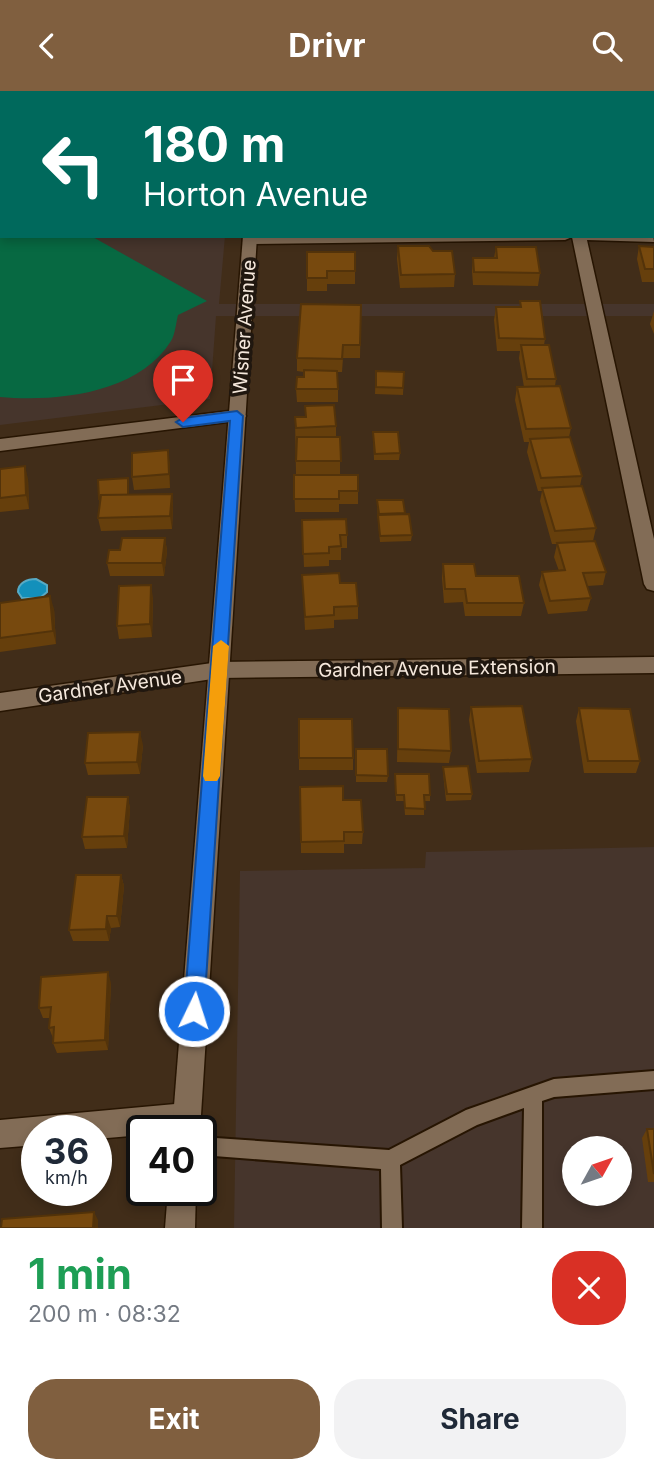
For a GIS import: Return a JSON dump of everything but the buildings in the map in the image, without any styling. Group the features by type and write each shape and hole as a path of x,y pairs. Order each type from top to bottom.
{"street":[{"name":"Wisner Avenue","path":"187,1115 250,238"},
{"path":"579,238 654,584"},
{"path":"0,445 237,416"},
{"name":"Gardner Avenue Extension","path":"219,670 654,665"},
{"name":"Gardner Avenue","path":"0,702 219,670"},
{"path":"0,1133 126,1127"},
{"path":"180,1228 181,1206"}],"lane":[{"path":"217,1147 390,1160 472,1117 554,1088 654,1080"},
{"path":"532,1228 533,1095"},
{"path":"390,1160 391,1228"}],"shaded area":[{"path":"0,238 225,238 219,304 654,304 654,316 216,316 210,399 0,425"},
{"path":"654,847 654,1228 234,1228 240,871 425,868 426,852"}],"green space":[{"path":"0,238 95,238 207,301 178,315 172,338 156,359 138,373 117,383 94,391 46,398 0,397"}],"water":[{"path":"36,579 47,585 47,592 40,598 22,598 18,592 21,584"}],"slow traffic":[{"path":"211,776 221,646"}],"route":[{"path":"183,422 237,416 194,1011"}]}
